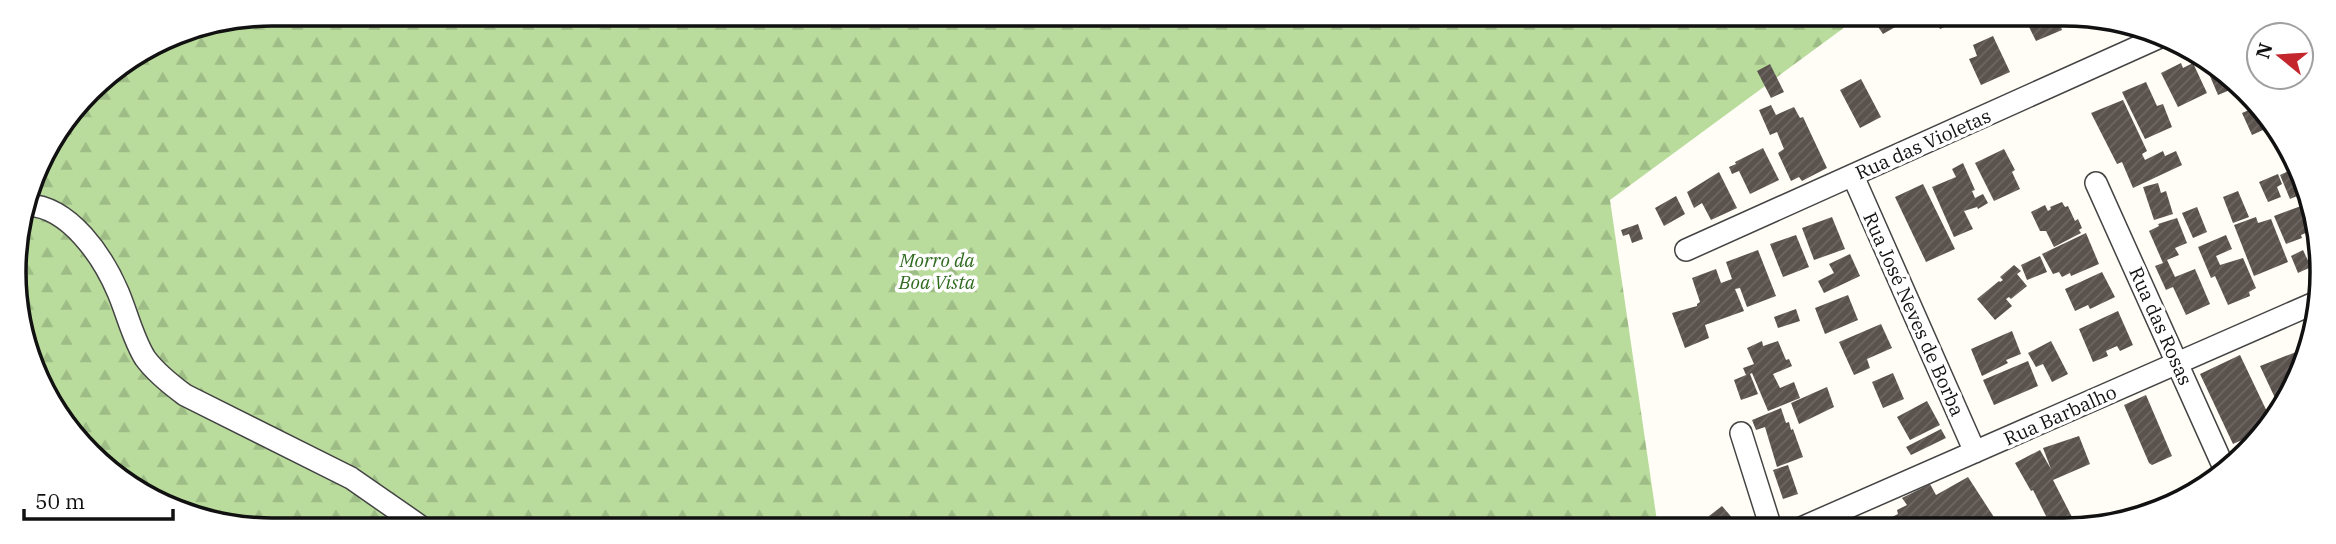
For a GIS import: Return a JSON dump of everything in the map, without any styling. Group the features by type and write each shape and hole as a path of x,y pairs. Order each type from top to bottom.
{"street":[{"name":"Rua das Violetas","path":"1686,250 2150,42"},
{"name":"Rua José Neves de Borba","path":"1853,176 1975,452"},
{"name":"Rua das Rosas","path":"2096,183 2221,461"},
{"path":"36,205 62,216 103,264 117,290 144,357 166,381 186,395 351,478 409,518"},
{"name":"Rua Barbalho","path":"1824,518 2308,306"},
{"path":"1741,433 1768,518"}],"green space":[{"name":"Morro da Boa Vista","path":"1846,26 1610,200 1657,518 240,516 193,505 149,485 122,467 87,434 59,395 39,351 28,304 26,272 28,240 39,193 59,149 87,110 122,77 149,59 193,39 240,28"}],"building":[{"path":"1878,26 1897,26 1883,34"},
{"path":"2029,26 2061,26 2062,30 2036,41"},
{"path":"1993,36 2010,72 1981,85 1969,59 1977,56 1973,45"},
{"path":"2181,63 2183,68 2193,63 2207,93 2178,107 2161,73"},
{"path":"1770,64 1784,92 1771,98 1757,71"},
{"path":"2209,73 2229,90 2218,95"},
{"path":"1861,79 1881,117 1860,128 1840,90"},
{"path":"2146,82 2157,106 2163,104 2172,127 2145,139 2122,92"},
{"path":"2123,100 2147,151 2142,154 2145,160 2163,151 2165,156 2176,151 2182,165 2133,188 2122,162 2117,164 2091,113"},
{"path":"1771,105 1776,115 1794,107 1800,118 1803,117 1827,168 1802,181 1799,177 1791,181 1778,153 1784,149 1777,132 1770,135 1759,110"},
{"path":"2249,110 2264,129 2252,135 2242,113"},
{"path":"1763,148 1779,180 1750,194 1739,171 1732,174 1729,167"},
{"path":"2004,149 2015,170 2012,172 2020,189 1994,201 1975,163"},
{"path":"1963,163 1975,190 1972,191 1975,198 1983,194 1988,203 1978,209 1977,207 1964,211 1973,229 1954,237 1932,187 1956,177 1952,169"},
{"path":"2288,171 2298,196 2290,199 2280,175"},
{"path":"1719,172 1737,208 1711,220 1702,203 1694,208 1687,192"},
{"path":"2278,174 2282,184 2277,187 2281,197 2268,202 2259,182"},
{"path":"2158,183 2161,193 2166,191 2173,214 2154,220 2143,187"},
{"path":"1923,184 1955,249 1926,262 1895,197"},
{"path":"2238,191 2249,217 2233,223 2223,197"},
{"path":"1676,196 1685,214 1664,226 1655,208"},
{"path":"2062,202 2065,207 2068,206 2075,221 2078,219 2082,228 2079,230 2081,233 2054,247 2046,231 2040,231 2031,212 2045,205 2048,211 2050,207"},
{"path":"2301,206 2307,233 2301,235 2302,238 2286,244 2274,216"},
{"path":"2197,207 2207,232 2193,238 2182,213"},
{"path":"1832,217 1845,249 1814,260 1802,228"},
{"path":"2256,217 2258,223 2271,219 2288,262 2254,276 2234,225"},
{"path":"2177,218 2187,243 2175,248 2179,255 2167,260 2175,277 2195,269 2210,304 2186,315 2173,287 2166,290 2155,266 2163,263 2149,231 2159,226 2158,224"},
{"path":"1638,224 1643,239 1632,243 1629,234 1623,236 1621,230"},
{"path":"2086,233 2099,264 2071,276 2070,273 2062,277 2059,272 2053,274 2042,254"},
{"path":"1796,235 1809,267 1783,277 1770,244"},
{"path":"2226,235 2232,249 2216,256 2220,265 2243,258 2256,288 2249,292 2250,296 2228,305 2215,276 2211,278 2198,247"},
{"path":"1758,250 1776,296 1747,307 1740,288 1735,289 1744,311 1705,325 1709,338 1685,348 1672,313 1697,306 1700,302 1692,278 1716,269 1721,283 1732,279 1726,262"},
{"path":"2303,250 2310,268 2298,273 2291,256"},
{"path":"1850,254 1860,276 1824,293 1818,281 1834,273 1829,264"},
{"path":"2040,256 2047,272 2027,280 2021,265"},
{"path":"2014,265 2021,271 2017,274 2027,286 2011,299 2006,299 2012,306 1995,320 1977,299 2003,280 2000,277"},
{"path":"2102,272 2115,297 2090,309 2088,305 2075,311 2065,289"},
{"path":"1848,295 1858,320 1825,334 1815,308"},
{"path":"1796,309 1800,321 1778,328 1774,317"},
{"path":"2118,311 2133,345 2120,351 2117,346 2106,351 2108,356 2093,362 2079,329"},
{"path":"1881,324 1892,348 1867,359 1870,368 1854,375 1839,342"},
{"path":"2012,331 2021,354 2006,360 2008,363 1982,376 1971,349"},
{"path":"1762,341 1763,346 1778,341 1786,360 1789,359 1792,366 1773,374 1780,388 1794,382 1800,398 1768,411 1752,373 1750,374 1758,394 1741,400 1734,380 1746,375 1743,368 1754,364 1747,348"},
{"path":"2051,341 2068,374 2052,382 2043,364 2036,367 2028,353"},
{"path":"2296,352 2296,353 2275,398 2260,366"},
{"path":"2240,355 2267,411 2245,439 2233,444 2200,374"},
{"path":"2028,361 2038,386 1994,405 1983,380"},
{"path":"1893,373 1904,399 1883,408 1872,382"},
{"path":"1827,387 1834,407 1799,424 1791,403"},
{"path":"2146,395 2172,456 2152,465 2124,405"},
{"path":"1927,401 1940,425 1910,440 1897,417"},
{"path":"1781,408 1786,423 1789,422 1791,430 1793,429 1803,457 1777,467 1765,427 1756,430 1752,420"},
{"path":"1941,429 1946,438 1911,455 1906,447"},
{"path":"2079,436 2090,464 2053,480 2071,518 2047,518 2015,463 2040,450 2051,469 2043,448"},
{"path":"1788,465 1798,494 1783,499 1773,470"},
{"path":"1968,477 1995,518 1890,518 1898,514 1897,510 1907,505 1902,498 1930,484 1936,495"},
{"path":"1722,506 1732,518 1710,518 1709,516"}]}
